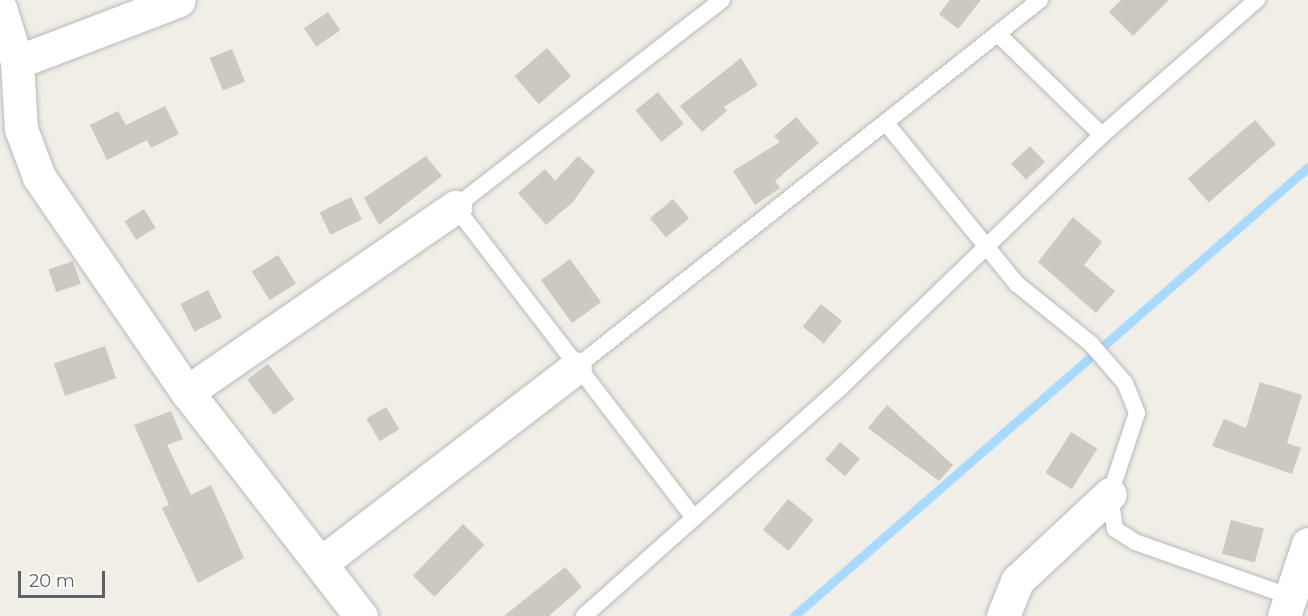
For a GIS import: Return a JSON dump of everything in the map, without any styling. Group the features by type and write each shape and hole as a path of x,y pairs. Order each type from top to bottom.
{"street":[{"path":"17,62 179,0"},
{"path":"0,8 17,62 21,129 39,177 187,392 361,616"},
{"path":"187,392 455,207"},
{"path":"321,563 575,368"},
{"path":"1003,616 1017,581 1110,494"},
{"path":"1287,606 1308,544"}],"lane":[{"path":"694,518 575,368 455,207 722,0"},
{"path":"575,368 1040,0"},
{"path":"584,616 694,518 985,248 1102,135 1257,0"},
{"path":"998,34 1102,135"},
{"path":"886,123 985,248 1017,284 1091,344 1125,383 1137,413 1110,494 1115,529 1135,542 1287,606"}],"building":[{"path":"950,0 981,0 958,29 939,14"},
{"path":"1121,0 1169,0 1133,36 1109,12"},
{"path":"328,12 340,30 316,46 304,28"},
{"path":"547,48 571,76 539,104 515,76"},
{"path":"232,49 245,81 223,90 210,58"},
{"path":"741,58 758,85 724,107 727,111 702,132 680,106"},
{"path":"658,92 684,124 661,142 635,110"},
{"path":"165,106 179,134 151,148 147,140 107,160 90,125 118,111 126,125"},
{"path":"796,117 819,143 775,181 780,188 755,205 733,171 780,142 774,136"},
{"path":"1255,120 1276,144 1209,203 1188,178"},
{"path":"1030,146 1045,162 1026,180 1011,164"},
{"path":"426,156 442,176 379,225 364,198"},
{"path":"578,156 595,171 573,202 546,225 518,193 545,169 555,181"},
{"path":"351,197 362,219 331,235 320,212"},
{"path":"673,199 689,218 666,237 650,218"},
{"path":"144,209 156,228 136,240 124,221"},
{"path":"1073,217 1102,242 1084,265 1115,291 1096,313 1038,262"},
{"path":"278,255 296,284 270,300 252,271"},
{"path":"570,259 601,302 572,323 541,280"},
{"path":"73,261 81,284 56,292 48,269"},
{"path":"208,290 222,318 194,332 180,304"},
{"path":"821,304 842,321 824,344 803,327"},
{"path":"105,346 116,378 65,396 54,364"},
{"path":"268,364 294,399 274,415 247,380"},
{"path":"1260,382 1302,395 1287,443 1301,448 1292,474 1212,446 1224,419 1246,428"},
{"path":"887,405 953,465 939,481 868,428"},
{"path":"386,407 399,429 380,441 366,419"},
{"path":"171,411 183,439 167,445 191,495 211,485 244,558 198,583 162,508 169,505 134,425"},
{"path":"1071,432 1097,448 1072,489 1046,473"},
{"path":"840,442 860,459 845,476 825,460"},
{"path":"788,499 814,520 788,551 763,530"},
{"path":"1231,520 1264,529 1255,563 1222,554"},
{"path":"463,524 485,545 435,597 413,576"},
{"path":"565,567 582,587 549,616 504,616"}],"waterway":[{"path":"794,616 1308,167"}]}
